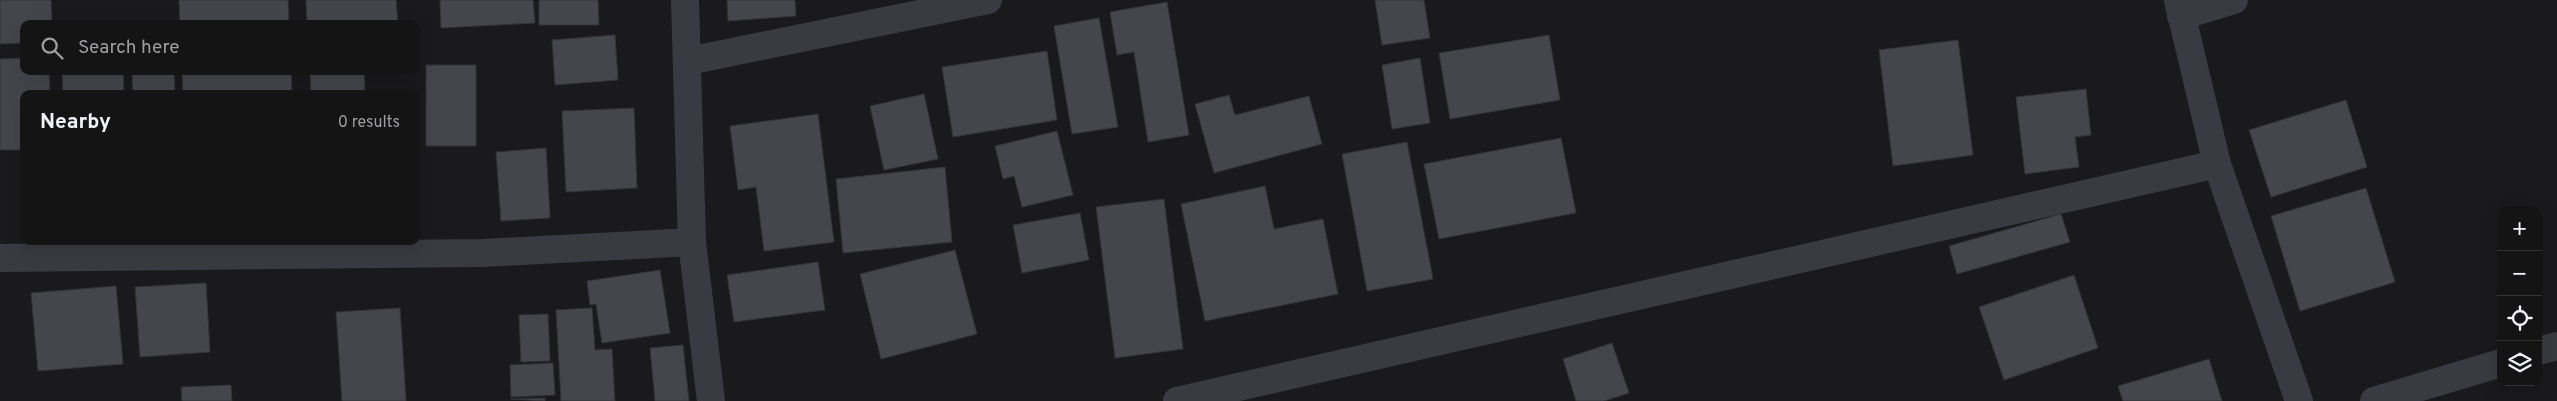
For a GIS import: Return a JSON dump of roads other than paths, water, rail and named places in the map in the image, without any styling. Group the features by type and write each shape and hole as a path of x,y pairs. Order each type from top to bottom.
{"street":[{"path":"685,0 692,242 712,401"},
{"path":"688,61 988,0"},
{"path":"2234,0 2179,8 2217,164 2299,401"},
{"path":"1177,401 2217,164"},
{"path":"0,258 484,252 692,242"},
{"path":"2542,350 2557,346"},
{"path":"2374,401 2497,364"}]}
